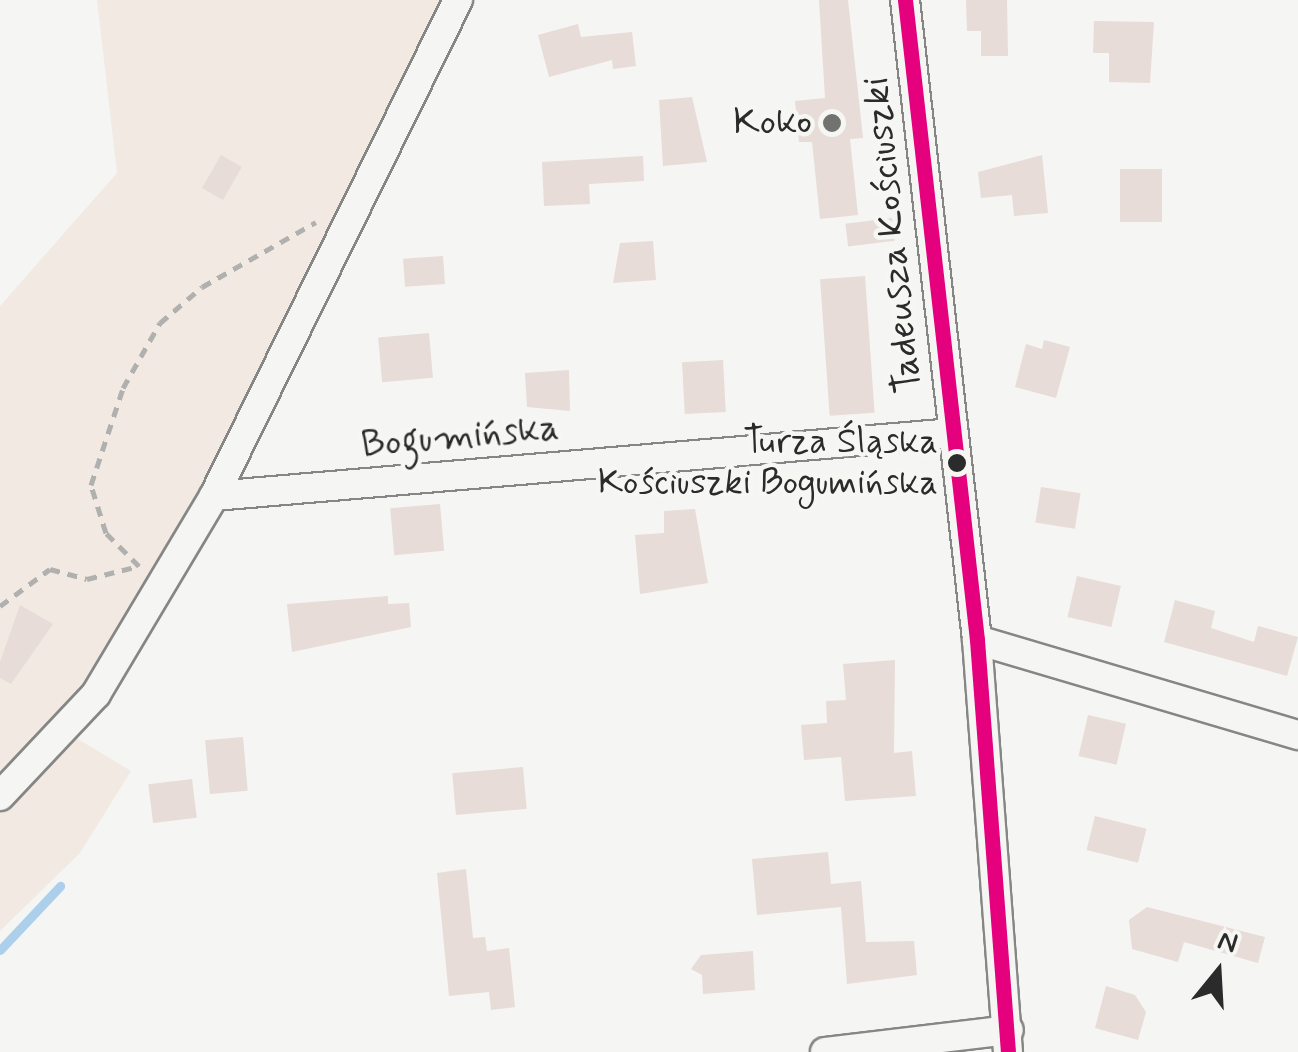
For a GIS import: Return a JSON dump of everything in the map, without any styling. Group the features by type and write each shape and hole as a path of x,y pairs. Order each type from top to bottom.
{"street":[{"path":"0,796 96,694 214,496 458,0"},
{"name":"Tadeusza Kościuszki","path":"906,0 977,640 1009,1041"},
{"name":"Bogumińska","path":"214,496 953,433"},
{"path":"977,640 1298,735"},
{"path":"825,1052 1009,1041"}],"path":[{"path":"139,566 106,534 91,485 100,440 160,324 256,250 358,209"},
{"path":"0,606 50,569 110,574"}],"shaded area":[{"path":"97,0 458,0 214,496 63,730 131,771 80,853 0,931 0,306 117,173"}],"building":[{"path":"819,0 848,0 863,138 850,139 858,215 820,219 812,142 799,142 795,101 825,98"},
{"path":"966,0 1007,0 1008,56 981,56 981,31 967,31"},
{"path":"1094,21 1154,22 1150,83 1109,82 1109,53 1093,53"},
{"path":"578,24 581,37 632,32 636,66 613,69 612,60 549,77 538,35"},
{"path":"692,97 707,162 663,166 659,100"},
{"path":"221,155 242,167 223,200 202,188"},
{"path":"1042,155 1048,213 1014,216 1012,195 981,198 978,172"},
{"path":"643,156 644,181 589,184 590,204 544,206 542,162"},
{"path":"1120,169 1162,169 1162,222 1120,222"},
{"path":"892,218 895,241 848,247 845,224"},
{"path":"653,241 656,280 613,283 620,243"},
{"path":"443,256 445,284 405,287 403,259"},
{"path":"865,276 875,413 830,416 820,279"},
{"path":"429,333 433,378 382,382 378,337"},
{"path":"1044,340 1070,347 1056,398 1015,387 1026,344 1042,349"},
{"path":"723,360 726,412 685,414 682,362"},
{"path":"569,370 570,411 527,407 525,373"},
{"path":"1041,487 1081,493 1075,529 1035,523"},
{"path":"440,504 444,551 394,555 390,508"},
{"path":"695,509 708,583 640,594 635,535 664,533 664,511"},
{"path":"1077,576 1121,586 1111,627 1068,617"},
{"path":"388,596 388,604 409,603 411,627 292,652 287,604"},
{"path":"1175,600 1215,611 1211,628 1254,642 1258,626 1298,637 1287,676 1164,642"},
{"path":"20,605 53,624 11,684 0,678 0,662"},
{"path":"895,660 894,753 912,751 916,796 845,801 841,757 804,760 801,725 827,723 826,701 846,700 843,664"},
{"path":"1088,715 1126,724 1117,765 1079,756"},
{"path":"243,737 248,791 210,794 205,740"},
{"path":"523,767 527,809 456,815 452,773"},
{"path":"192,779 197,818 153,823 148,784"},
{"path":"1095,816 1146,829 1138,863 1087,850"},
{"path":"828,852 831,884 861,881 866,942 914,941 917,975 847,984 841,907 757,915 752,859"},
{"path":"466,869 473,938 485,937 487,951 509,948 515,1007 491,1010 489,992 449,996 437,873"},
{"path":"1147,907 1265,937 1258,963 1184,942 1178,962 1132,949 1129,920"},
{"path":"753,951 755,990 703,994 702,975 691,969 701,955"},
{"path":"1106,986 1135,995 1146,1012 1138,1040 1095,1028"}],"waterway":[{"path":"0,950 60,886"}],"transit line":[{"path":"905,0 977,640 1008,1052"}],"place":[{"name":"Koko","path":"832,123"},
{"name":"Turza Śląska Kościuszki Bogumińska","path":"957,463"}]}
